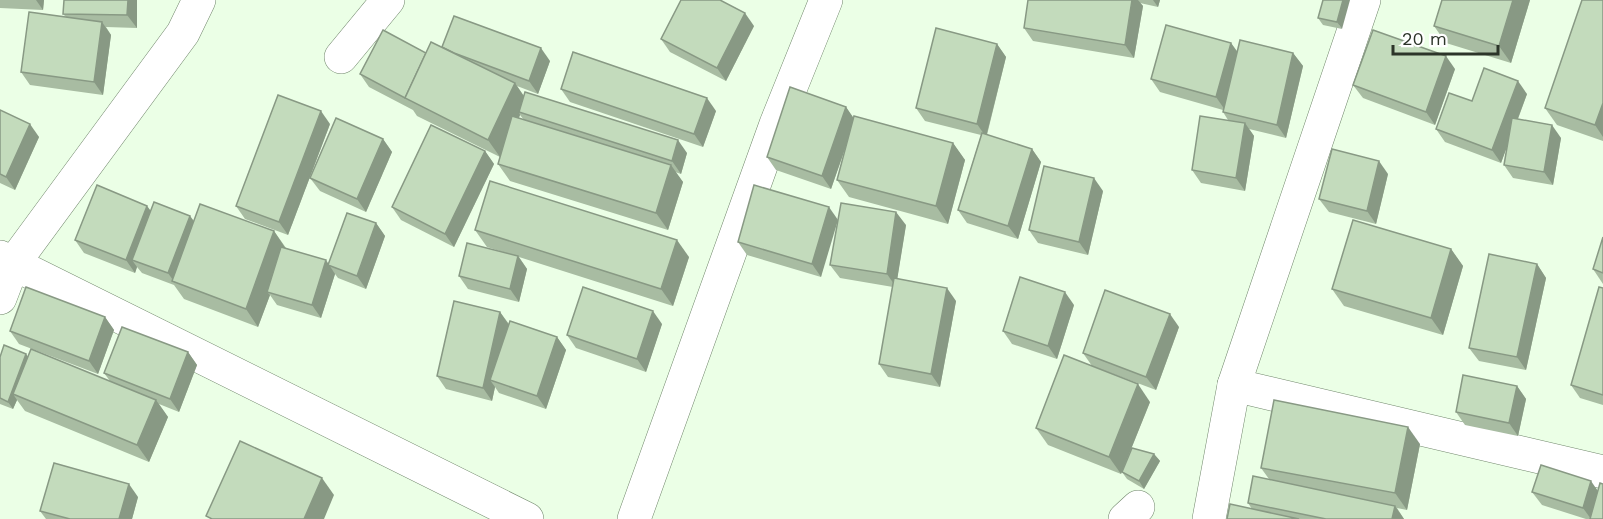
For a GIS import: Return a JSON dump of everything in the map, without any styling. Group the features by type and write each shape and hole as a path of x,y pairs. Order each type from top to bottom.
{"street":[{"path":"0,298 6,261 183,33 199,0"},
{"path":"341,57 388,0"},
{"path":"634,519 776,124 826,0"},
{"path":"1209,519 1234,385 1364,0"},
{"path":"6,261 492,512 527,519"},
{"path":"1234,385 1603,472"}],"building":[{"path":"64,0 128,0 127,15 63,14"},
{"path":"681,0 720,0 745,13 717,68 661,39"},
{"path":"1028,0 1132,0 1125,45 1024,28"},
{"path":"1323,0 1343,0 1337,22 1318,18"},
{"path":"1442,0 1513,0 1499,46 1434,26"},
{"path":"1582,0 1603,0 1603,103 1595,125 1545,108"},
{"path":"29,12 102,22 94,82 21,72"},
{"path":"454,16 541,48 529,81 442,47"},
{"path":"1166,25 1231,43 1216,97 1151,79"},
{"path":"936,28 997,44 977,124 916,108"},
{"path":"383,30 426,53 405,98 360,74"},
{"path":"1373,30 1446,56 1426,112 1353,85"},
{"path":"1240,40 1293,53 1277,125 1223,112"},
{"path":"431,42 515,83 488,140 405,98"},
{"path":"573,52 707,98 694,134 561,89"},
{"path":"1484,68 1518,81 1492,150 1436,129 1449,93 1472,101"},
{"path":"790,87 846,107 822,176 767,157"},
{"path":"525,92 678,140 672,161 519,112"},
{"path":"278,95 321,111 279,222 236,206"},
{"path":"0,110 30,124 6,177 0,174"},
{"path":"512,116 671,165 656,213 498,164"},
{"path":"854,116 953,143 936,206 837,180"},
{"path":"1200,116 1245,123 1236,178 1192,170"},
{"path":"336,118 383,139 357,199 310,178"},
{"path":"1512,118 1552,125 1544,172 1504,165"},
{"path":"431,125 485,151 445,234 392,207"},
{"path":"982,133 1032,149 1008,226 958,210"},
{"path":"1332,149 1379,161 1367,211 1319,199"},
{"path":"1044,166 1094,178 1079,242 1029,230"},
{"path":"490,181 677,240 661,289 475,230"},
{"path":"97,185 147,206 126,260 75,240"},
{"path":"754,185 829,207 812,264 738,242"},
{"path":"154,202 190,216 168,273 132,260"},
{"path":"841,203 896,212 887,274 830,265"},
{"path":"200,204 274,231 246,309 172,281"},
{"path":"347,213 376,223 357,276 328,265"},
{"path":"1353,220 1451,249 1431,318 1332,289"},
{"path":"1603,237 1603,273 1593,269"},
{"path":"467,243 518,256 510,289 459,276"},
{"path":"281,247 326,260 312,305 267,292"},
{"path":"1489,254 1537,264 1517,357 1469,348"},
{"path":"1020,277 1065,292 1048,346 1003,331"},
{"path":"894,278 947,288 931,374 879,364"},
{"path":"26,287 105,317 89,361 10,331"},
{"path":"583,287 653,311 637,359 567,335"},
{"path":"1599,287 1603,288 1603,395 1571,385"},
{"path":"1105,290 1170,314 1146,377 1083,353"},
{"path":"454,301 500,312 483,388 437,376"},
{"path":"510,321 557,337 537,396 490,380"},
{"path":"122,327 188,352 170,399 104,373"},
{"path":"4,345 26,354 8,402 0,398 0,357"},
{"path":"31,349 156,400 137,445 13,394"},
{"path":"1064,355 1138,384 1109,457 1036,428"},
{"path":"1463,375 1517,386 1509,423 1456,412"},
{"path":"1274,400 1408,427 1395,493 1261,468"},
{"path":"240,441 322,478 304,519 212,519 206,516"},
{"path":"1132,448 1154,454 1139,481 1122,472"},
{"path":"54,463 129,484 119,519 70,519 40,511"},
{"path":"1541,465 1591,481 1583,508 1532,492"},
{"path":"1253,476 1395,506 1392,519 1326,519 1248,503"},
{"path":"1600,483 1603,484 1603,519 1590,519"},
{"path":"1230,504 1299,519 1227,519"}]}
